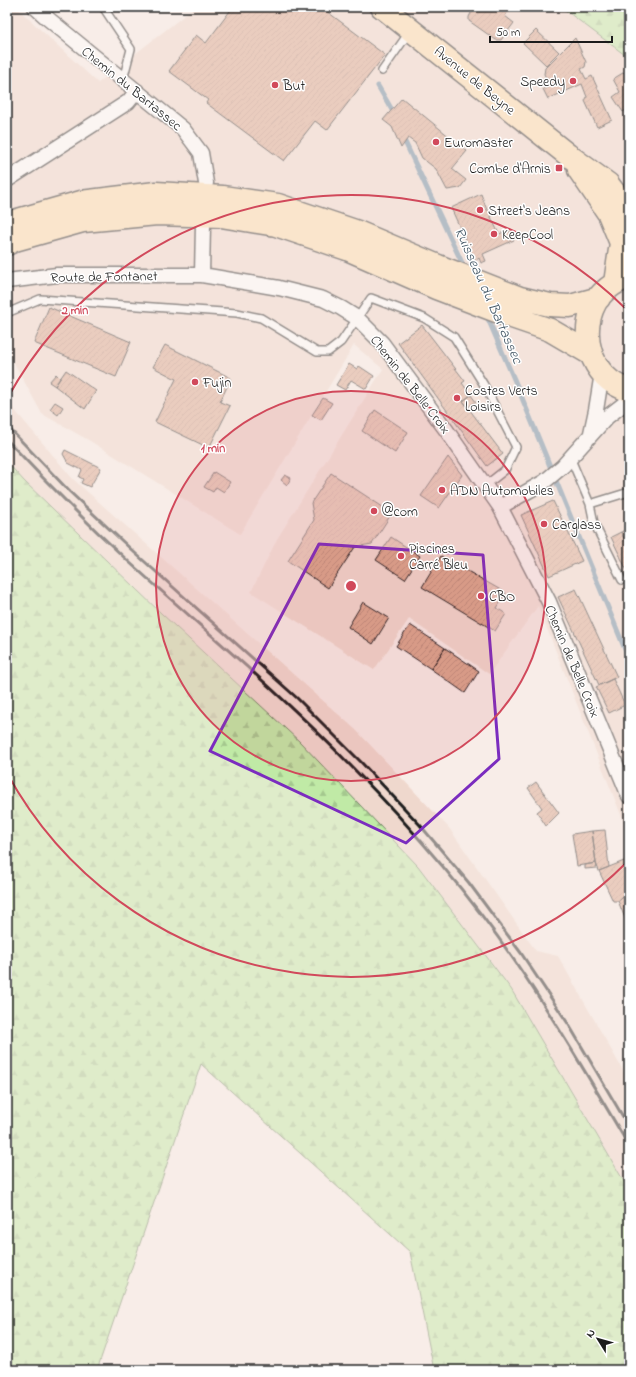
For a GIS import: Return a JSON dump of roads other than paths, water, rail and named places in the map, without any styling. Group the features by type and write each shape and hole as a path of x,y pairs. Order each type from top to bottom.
{"main road":[{"name":"Avenue de Beyne","path":"382,7 568,155 608,184 629,212"},
{"name":"Avenue de Beyne","path":"568,155 609,214 621,243 622,280"},
{"path":"7,223 81,202 156,193 223,197 278,204 356,231 438,266 516,307 550,330 591,354"},
{"path":"7,244 15,240 83,221 157,214 221,216 276,225 347,249 436,288 516,307 550,305 570,306 599,298"},
{"path":"622,280 606,290 599,298 590,316 587,335 591,354 602,373 612,382 629,390"}],"street":[{"name":"Chemin du Bartassec","path":"35,7 46,18 183,129 201,153 206,183"},
{"path":"7,180 128,102 137,91"},
{"path":"202,275 203,225"},
{"name":"Route de Fontanet","path":"7,281 57,275 202,275"},
{"name":"Chemin de Belle Croix","path":"202,275 279,288 323,300 341,308 357,318 382,343 486,485 500,507 548,602 629,796"},
{"path":"591,433 602,373"},
{"path":"500,507 544,482 607,417 629,400"}],"lane":[{"path":"103,7 131,49 123,80"},
{"path":"382,71 412,30"},
{"path":"7,313 40,299 237,313 261,318 317,352 328,352 341,342 371,298 424,318 454,337 484,385 516,447 505,470 486,485"},
{"path":"566,461 590,504 594,523 622,580"},
{"path":"590,504 629,492"}],"waterway":[{"name":"Ruisseau du Bartassec","path":"378,86 392,110"},
{"name":"Ruisseau du Bartassec","path":"405,142 465,269"},
{"name":"Ruisseau du Bartassec","path":"486,314 629,659"}],"railway":[{"path":"7,426 70,492 135,553 297,698 361,762 420,825 469,883 521,953 569,1025 629,1127"},
{"path":"7,440 66,502 112,546 270,688 325,740 417,836 458,884 514,960 559,1029 629,1146"}],"place":[{"name":"Speedy","path":"573,81"},
{"name":"But","path":"275,85"},
{"name":"Euromaster","path":"436,142"},
{"name":"Combe d'Arnis","path":"559,168"},
{"name":"Street's Jeans","path":"480,210"},
{"name":"KeepCool","path":"494,234"},
{"name":"Fujin","path":"195,382"},
{"name":"Costes Verts Loisirs","path":"457,398"},
{"name":"ADN Automobiles","path":"442,490"},
{"name":"@com","path":"374,511"},
{"name":"Carglass","path":"544,524"},
{"name":"Piscines Carré Bleu","path":"401,556"},
{"name":"CBO","path":"481,596"}]}
